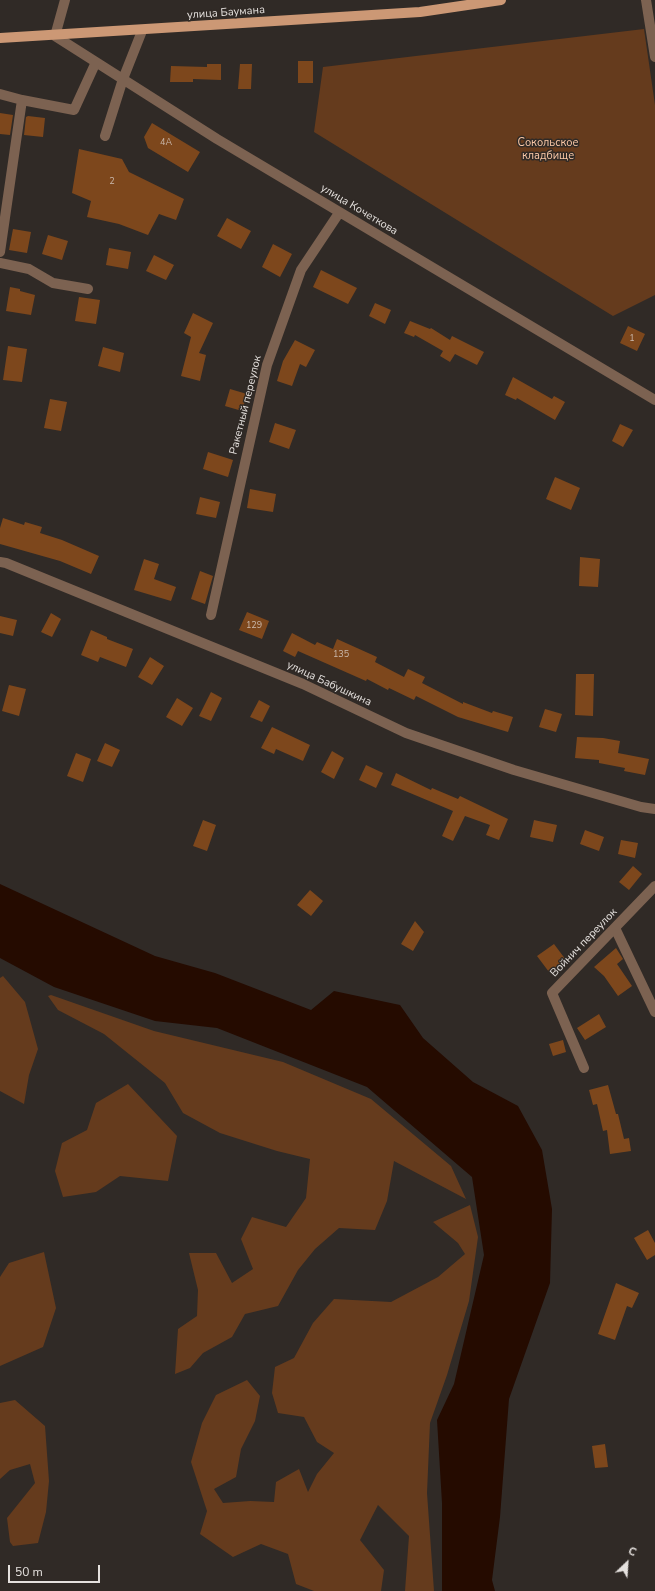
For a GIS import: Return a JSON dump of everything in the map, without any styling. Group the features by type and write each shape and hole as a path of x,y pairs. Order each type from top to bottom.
{"main road":[{"name":"улица Баумана","path":"1,41 55,36 420,12 501,0"}],"street":[{"path":"55,36 65,0"},
{"path":"646,0 655,57"},
{"path":"105,136 123,79 142,31"},
{"name":"улица Кочеткова","path":"55,36 217,139 655,400"},
{"path":"0,94 22,100 74,110 96,62"},
{"path":"0,252 22,100"},
{"name":"Ракетный переулок","path":"210,615 267,365 301,270 339,213"},
{"path":"0,263 29,269 53,283 88,289"},
{"name":"улица Бабушкина","path":"0,562 6,562 303,684 406,733 514,770 641,807 655,809"},
{"name":"Войнич переулок","path":"584,1068 552,993 655,886"},
{"path":"615,928 655,1012"}],"green space":[{"name":"Сокольское кладбище","path":"644,29 655,105 655,295 613,316 314,132 323,67"},
{"path":"3,976 25,1002 38,1049 29,1075 24,1104 0,1091 0,978"},
{"path":"51,995 154,1031 283,1062 371,1099 451,1166 466,1199 394,1161 387,1201 375,1230 339,1228 315,1249 298,1270 278,1306 245,1314 232,1337 203,1353 190,1368 175,1374 178,1329 197,1316 198,1290 189,1253 216,1253 232,1283 253,1269 241,1239 252,1217 286,1227 306,1198 310,1159 277,1151 220,1133 183,1113 165,1083 104,1034 58,1010 48,996"},
{"path":"128,1084 177,1136 168,1181 120,1176 96,1192 63,1197 55,1171 62,1143 87,1130 96,1103"},
{"path":"470,1205 478,1237 469,1301 447,1375 430,1423 427,1493 434,1591 405,1591 409,1536 378,1505 360,1540 384,1570 381,1591 314,1591 296,1584 288,1554 261,1544 233,1557 200,1534 207,1511 191,1462 202,1423 216,1395 247,1380 260,1396 255,1421 241,1449 236,1477 214,1489 223,1503 250,1501 274,1502 276,1482 299,1469 308,1492 317,1474 334,1453 317,1442 304,1417 278,1413 272,1393 275,1367 294,1358 313,1323 334,1299 391,1302 438,1277 465,1254 458,1243 433,1222"},
{"path":"44,1252 56,1308 43,1347 0,1366 0,1277 9,1263"},
{"path":"15,1400 45,1426 49,1481 46,1512 38,1543 13,1546 10,1542 7,1518 35,1483 30,1464 10,1470 0,1479 0,1403"}],"shaded area":[{"path":"0,884 155,956 215,973 311,1010 334,991 400,1005 423,1038 473,1082 518,1106 542,1150 552,1209 550,1283 509,1399 500,1517 492,1580 495,1591 442,1591 442,1503 437,1420 454,1384 484,1255 472,1177 367,1087 217,1028 155,1021 54,987 0,958"}],"building":[{"path":"298,61 313,61 313,83 298,83"},
{"path":"207,64 221,64 221,80 193,79 193,82 170,82 171,66 207,67"},
{"path":"240,64 252,64 251,89 238,89"},
{"path":"0,113 13,115 10,135 0,134"},
{"path":"26,117 45,118 43,137 24,135"},
{"path":"152,123 200,152 188,172 148,148 144,137"},
{"path":"79,149 122,159 129,172 184,199 176,220 159,214 148,235 119,224 87,217 91,201 72,193"},
{"path":"227,218 251,231 241,249 217,236"},
{"path":"13,229 31,232 27,253 9,250"},
{"path":"48,235 68,241 62,260 42,254"},
{"path":"273,244 292,254 280,277 262,267"},
{"path":"109,248 131,252 128,269 106,265"},
{"path":"154,255 174,265 166,280 146,271"},
{"path":"321,270 357,288 348,304 313,287"},
{"path":"10,287 35,295 31,315 6,311"},
{"path":"79,297 100,300 96,324 75,321"},
{"path":"375,303 391,310 385,324 369,316"},
{"path":"193,313 213,323 199,353 206,355 200,381 181,376 191,337 184,333"},
{"path":"410,321 430,329 431,328 450,340 452,336 484,352 477,365 455,354 450,362 440,356 443,351 415,335 414,337 404,333"},
{"path":"628,326 645,334 637,351 620,343"},
{"path":"295,340 315,350 306,367 300,364 292,386 277,381 283,361"},
{"path":"8,346 27,349 22,382 3,380"},
{"path":"103,347 124,353 120,372 98,366"},
{"path":"513,377 552,399 554,396 565,402 555,420 517,398 516,400 505,395"},
{"path":"230,389 247,394 242,411 225,406"},
{"path":"50,399 67,402 61,431 44,428"},
{"path":"275,423 296,430 289,449 269,442"},
{"path":"620,424 633,430 623,447 612,441"},
{"path":"208,452 233,460 228,477 203,469"},
{"path":"555,477 580,488 571,510 546,499"},
{"path":"250,489 276,494 273,512 247,508"},
{"path":"200,497 220,502 216,518 196,514"},
{"path":"3,518 24,525 25,522 42,527 40,533 62,540 99,556 91,574 60,561 0,544 0,528"},
{"path":"580,557 600,559 598,587 579,586"},
{"path":"144,559 159,564 154,579 176,587 171,601 134,590"},
{"path":"200,571 213,576 205,604 191,599"},
{"path":"247,612 269,621 262,639 239,630"},
{"path":"51,613 61,619 52,637 41,632"},
{"path":"0,616 17,620 13,636 0,633"},
{"path":"91,630 107,637 107,639 133,649 126,667 100,657 98,662 81,655"},
{"path":"292,633 315,645 317,642 333,649 337,639 377,657 375,662 404,677 408,669 425,677 422,683 463,704 463,702 492,713 493,711 513,717 508,732 458,717 416,696 414,700 389,688 388,690 367,679 366,681 298,651 295,657 283,651"},
{"path":"150,657 164,666 152,685 138,677"},
{"path":"576,674 594,674 593,716 575,715"},
{"path":"9,685 26,689 19,716 2,711"},
{"path":"211,692 222,698 211,721 199,716"},
{"path":"177,698 193,708 182,726 166,717"},
{"path":"259,700 270,706 262,722 250,717"},
{"path":"545,709 562,714 556,732 539,727"},
{"path":"272,727 310,745 303,761 276,749 274,754 261,748"},
{"path":"577,737 603,738 620,741 618,753 649,759 645,775 624,771 625,768 599,763 599,760 575,758"},
{"path":"105,743 120,750 112,767 97,761"},
{"path":"332,751 344,758 334,779 321,772"},
{"path":"76,753 91,759 83,782 67,776"},
{"path":"366,765 383,773 376,788 359,780"},
{"path":"396,773 431,790 432,788 458,799 460,796 508,819 499,840 486,835 490,825 465,816 453,841 442,836 453,811 391,785"},
{"path":"203,820 216,825 207,851 193,846"},
{"path":"534,820 557,825 553,842 530,837"},
{"path":"585,830 604,837 599,851 580,844"},
{"path":"621,840 638,843 635,858 618,854"},
{"path":"633,866 642,874 629,890 619,882"},
{"path":"310,890 323,901 311,916 297,905"},
{"path":"415,921 424,932 413,951 401,944"},
{"path":"554,944 566,960 549,972 537,956"},
{"path":"616,948 623,959 617,964 632,986 618,996 604,976 594,967"},
{"path":"599,1014 606,1027 585,1040 577,1028"},
{"path":"563,1040 566,1052 553,1056 549,1044"},
{"path":"608,1085 616,1114 618,1114 624,1139 629,1138 631,1151 610,1154 607,1130 603,1131 597,1104 593,1105 589,1090"},
{"path":"648,1230 655,1243 655,1255 647,1260 634,1238"},
{"path":"616,1283 639,1293 632,1308 627,1306 615,1340 598,1334"},
{"path":"605,1444 608,1467 595,1468 592,1446"}]}
